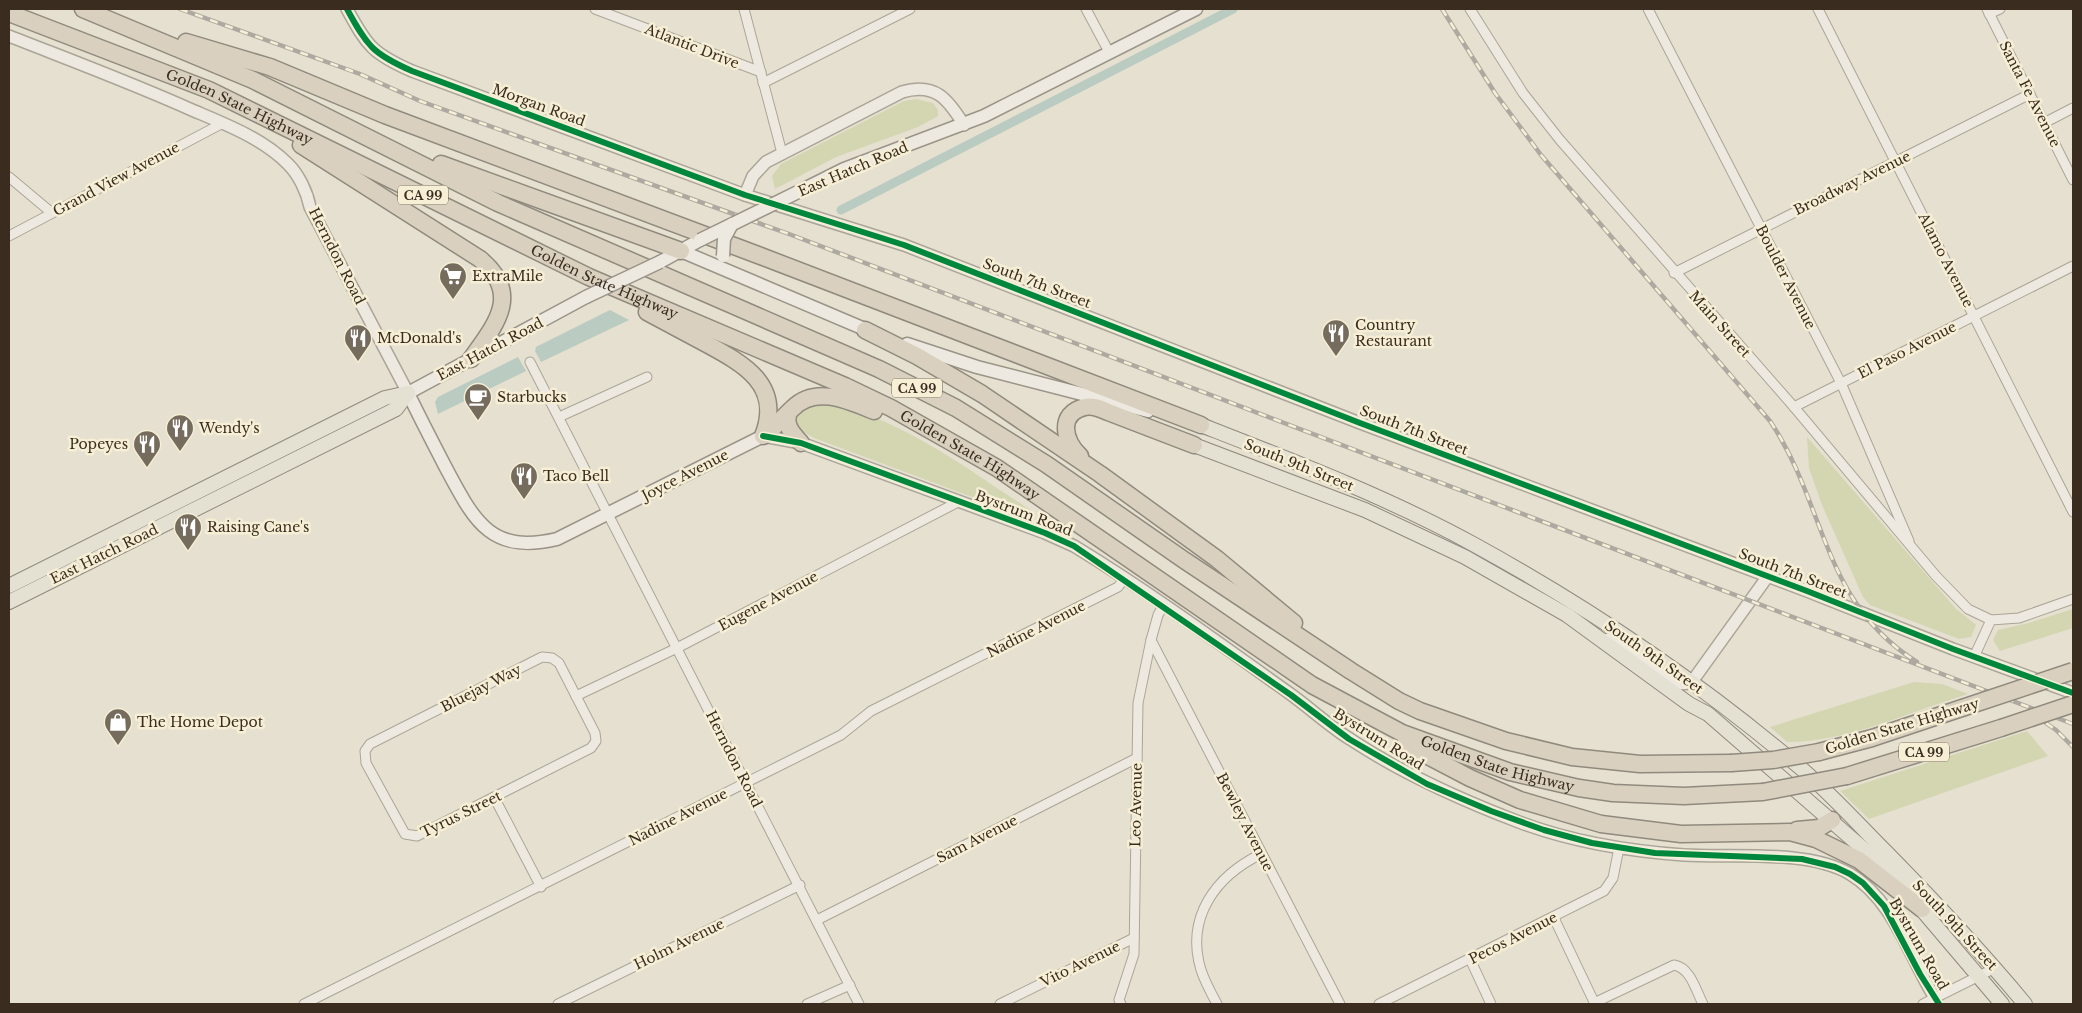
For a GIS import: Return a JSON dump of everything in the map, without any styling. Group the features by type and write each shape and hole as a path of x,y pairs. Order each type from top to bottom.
{"highway":[{"name":"Golden State Highway","path":"83,9 252,80 514,210 879,369 956,408 1046,464 1184,560 1399,701 1473,731 1539,750 1589,759 1640,764 1731,763 1773,760 1819,752 1872,738 2073,671"},
{"name":"Golden State Highway","path":"9,13 210,90 589,278 845,386 956,443 997,468 1312,685 1402,733 1510,772 1579,788 1614,793 1684,796 1763,792 1847,776 2073,704"},
{"path":"108,19 270,67 384,115 749,251 1201,425"},
{"path":"257,114 308,150 480,259 493,271 501,288 501,312 497,322 472,359"},
{"path":"344,126 473,176 681,251"},
{"path":"589,278 635,306 736,360 751,371 762,386 769,407 769,421 763,436"},
{"path":"865,330 917,356 965,384 1100,474 1216,559 1351,671"},
{"path":"763,436 788,414 793,407 809,398 836,397 956,443"},
{"path":"1100,474 1076,452 1065,435 1068,420 1074,412 1085,407 1108,412 1194,445"},
{"path":"788,414 786,422 788,427 802,443"},
{"path":"1312,685 1377,731 1470,778 1549,810 1601,824 1654,832 1699,835 1790,832 1804,828 1819,828 1832,820"},
{"path":"1790,832 1822,841 1845,852 1922,909"}],"main road":[{"name":"East Hatch Road","path":"9,586 385,398 408,393 586,298 732,224 844,170 964,125 1196,9"},
{"path":"732,224 724,239 723,256 730,267 741,277"},
{"path":"681,251 865,330 978,367 1201,425"},
{"name":"East Hatch Road","path":"9,602 396,409 408,393"},
{"name":"Herndon Road","path":"408,393 464,501 478,522 497,536 518,544 539,543 568,535 607,514"},
{"name":"South 9th Street","path":"1201,425 1367,493 1472,544 1570,600 1692,683 1783,754 1835,799 1946,913 2025,1004"},
{"name":"Joyce Avenue","path":"607,514 763,436"},
{"name":"South 9th Street","path":"1194,445 1365,510 1465,557 1567,615 1689,704 1708,714 1832,820 1889,871 2002,1004"},
{"path":"1465,557 1472,544"},
{"path":"1692,683 1697,701 1708,714"},
{"path":"1832,820 1837,806 1835,799"}],"street":[{"name":"Morgan Road","path":"347,9 370,46 385,59 745,195"},
{"name":"Atlantic Drive","path":"595,9 760,72"},
{"path":"744,9 782,153"},
{"path":"764,83 910,9"},
{"path":"1086,9 1108,52"},
{"name":"Main Street","path":"1470,9 1523,93 1674,273 1794,407 1913,550 1968,609 1991,620"},
{"name":"Boulder Avenue","path":"1648,9 1841,383 1913,550"},
{"name":"Alamo Avenue","path":"1818,9 2073,512"},
{"path":"1988,11 2000,9"},
{"name":"Santa Fe Avenue","path":"1988,11 2073,180"},
{"name":"Herndon Road","path":"9,36 223,123 267,147 288,164 296,175 308,198 310,207 408,393"},
{"path":"745,195 758,169 766,162 911,89 921,88 938,93 951,104 964,125"},
{"name":"Broadway Avenue","path":"1674,273 2030,94"},
{"path":"2044,123 2073,108"},
{"name":"Grand View Avenue","path":"9,236 223,123"},
{"path":"9,177 52,213"},
{"name":"South 7th Street","path":"745,195 904,245 1360,423 1768,576 1974,657 2073,692"},
{"name":"El Paso Avenue","path":"1794,407 2073,266"},
{"name":"Herndon Road","path":"530,362 800,885 859,1004"},
{"path":"559,418 647,377"},
{"name":"Bystrum Road","path":"763,436 802,443 1060,539 1124,579 1291,695 1349,739 1427,784 1544,830 1619,848 1687,855 1802,859 1828,864 1850,874 1864,883 1884,906 1937,1001"},
{"name":"Eugene Avenue","path":"576,696 676,648 958,502"},
{"path":"1567,615 1628,649 1679,684 1692,683 1768,576"},
{"name":"Nadine Avenue","path":"304,1004 541,887 841,735 871,712 1118,587 1124,579"},
{"path":"1974,657 1991,620 2019,618 2073,599"},
{"name":"Leo Avenue","path":"1121,1004 1119,1000 1134,954 1138,703 1151,640 1158,614 1163,606"},
{"name":"Bewley Avenue","path":"1151,640 1340,1004"},
{"name":"Bluejay Way","path":"365,752 370,744 542,657 552,658 559,663 576,696"},
{"name":"Tyrus Street","path":"365,752 366,763 401,831 409,836 417,836 588,750 596,741 595,734 576,696"},
{"name":"Sam Avenue","path":"817,920 1137,758"},
{"path":"494,798 541,887"},
{"name":"Pecos Avenue","path":"1379,1004 1554,918 1604,891 1610,886 1619,848"},
{"path":"1218,1004 1205,982 1199,961 1197,942 1201,916 1210,897 1227,876 1245,862 1261,854"},
{"name":"Holm Avenue","path":"558,1004 800,885"},
{"path":"1554,918 1594,1004 1668,967 1679,966 1688,974 1703,1004"},
{"name":"Vito Avenue","path":"1000,1004 1134,938"},
{"path":"1470,959 1491,1004"},
{"path":"1923,1004 1937,1001 1995,968"},
{"path":"808,1004 850,985"}],"green space":[{"path":"916,99 933,103 938,110 938,116 918,127 836,157 775,189 772,176 781,164 904,101"},
{"path":"821,402 878,419 905,432 959,463 1035,513 1031,519 814,438 800,430 795,421 799,413 805,408"},
{"path":"1807,437 1956,609 1976,625 1971,637 1959,639 1870,605 1863,597 1822,505 1809,468"},
{"path":"2073,609 2073,628 2000,651 1993,640 1998,630 2029,623"},
{"path":"1914,682 1942,684 1968,694 1856,732 1810,741 1787,742 1770,727"},
{"path":"2027,731 2048,756 1869,819 1840,791"}],"shaded area":[{"path":"610,310 629,320 541,362 535,351 536,347"},
{"path":"518,357 526,371 438,414 435,402 438,397"}],"waterway":[{"path":"841,210 1233,9"}],"railway":[{"path":"180,9 360,74 420,101 789,234 2073,724"},
{"path":"1442,9 1495,93 1541,155 1770,421 1789,453 1804,486 1843,582 1862,611 1885,638 1917,662"},
{"path":"2033,714 2056,730 2073,747"}],"cycle path":[{"path":"347,9 372,48 388,59 412,71 745,195 904,245 1360,423 2073,693"},
{"path":"763,436 801,443 1045,533 1074,546 1291,695 1349,739 1427,784 1491,811 1544,830 1592,843 1655,853 1802,859 1835,867 1850,874 1863,883 1884,906 1920,974 1939,1004"}],"place":[{"name":"ExtraMile","path":"453,300"},
{"name":"Country Restaurant","path":"1336,357"},
{"name":"McDonald's","path":"358,362"},
{"name":"Starbucks","path":"478,421"},
{"name":"Wendy's","path":"180,452"},
{"name":"Popeyes","path":"147,468"},
{"name":"Taco Bell","path":"524,500"},
{"name":"Raising Cane's","path":"188,551"},
{"name":"The Home Depot","path":"118,746"}]}
